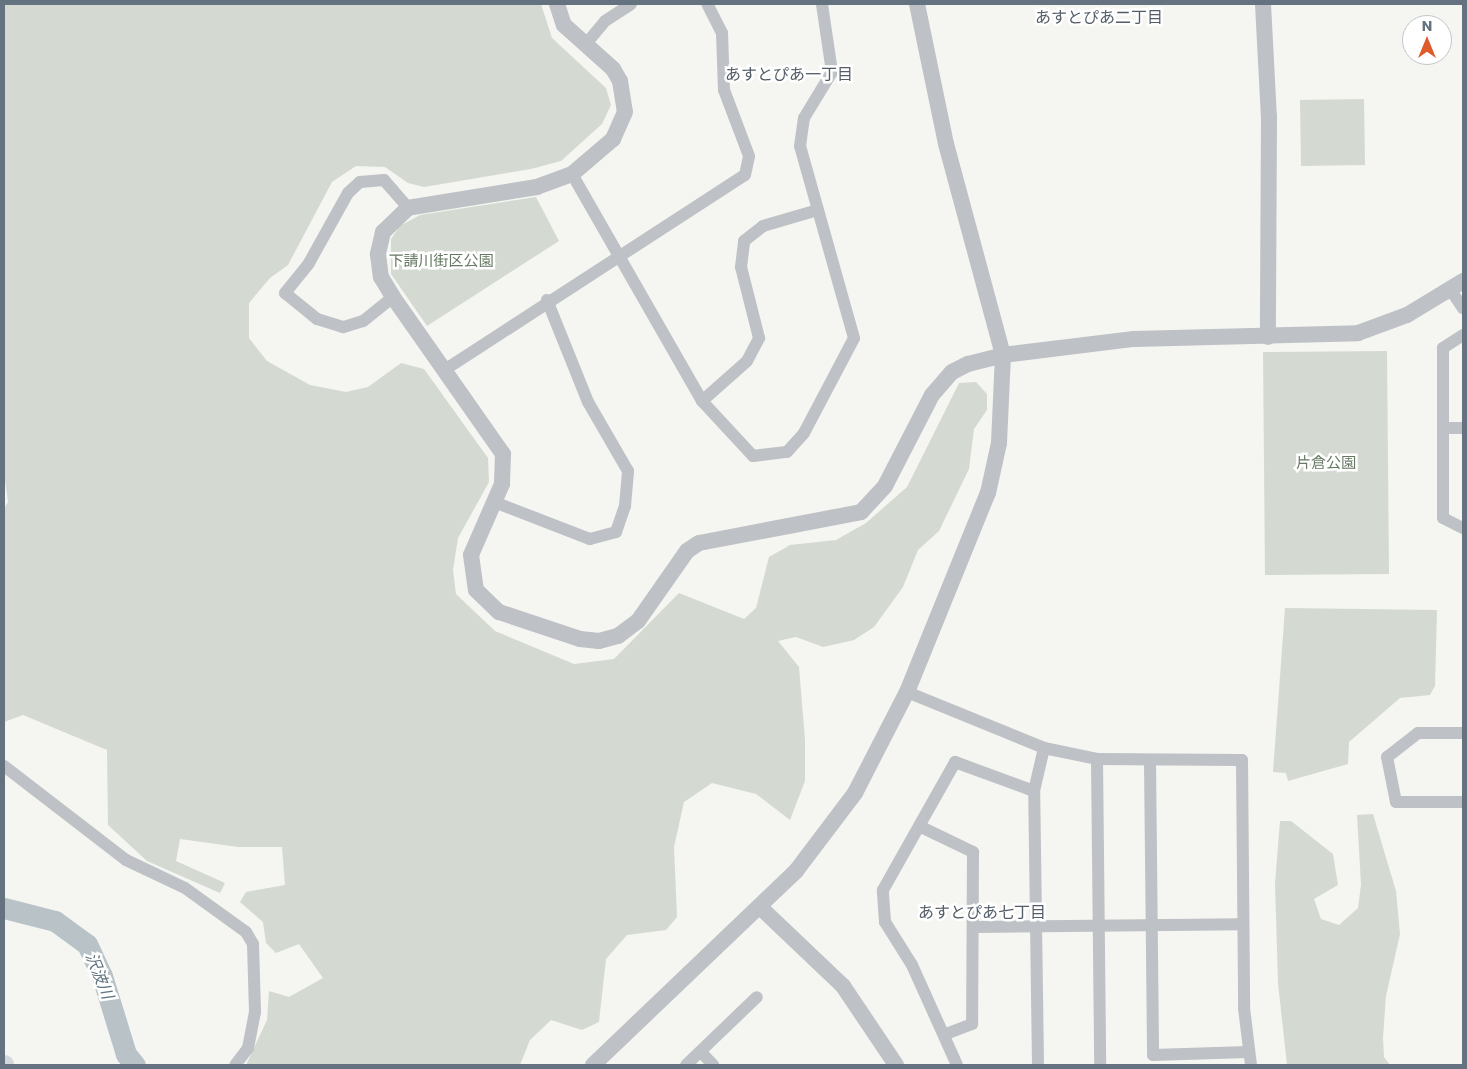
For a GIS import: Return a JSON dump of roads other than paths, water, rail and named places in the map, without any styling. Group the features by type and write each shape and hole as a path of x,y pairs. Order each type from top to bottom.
{"street":[{"path":"557,4 564,25 617,75 625,96 625,112 613,139 572,174 537,187 408,208 395,217 379,242 381,277 393,297 446,369 502,454 502,484 471,554 471,574 485,602 498,612 580,639 599,641 618,636 638,621 687,551 699,543 861,512 885,486 932,395 952,372 1003,355 1134,340 1358,333 1407,315 1457,285 1463,308"},
{"path":"585,44 605,21 631,4"},
{"path":"446,369 547,300 736,184 750,165 724,90 722,33 707,4"},
{"path":"572,174 702,401 753,456 787,452 804,433 854,338 800,140 804,118 832,72 822,4"},
{"path":"601,1063 796,871 856,794 906,692 988,493 999,443 1003,355 946,144 917,4"},
{"path":"1263,4 1269,117 1268,337"},
{"path":"393,297 362,321 344,327 317,319 285,293 309,263 348,193 360,182 384,180 408,208"},
{"path":"702,401 747,360 759,338 741,267 744,241 763,226 818,210"},
{"path":"494,502 590,539 616,532 626,506 628,471 588,402 547,300"},
{"path":"1463,334 1443,348 1445,428 1443,518 1463,528"},
{"path":"1445,428 1463,428"},
{"path":"906,692 1044,748 1097,759 1150,761 1242,760 1243,924 1250,1059 1153,1055 1150,925 1150,761"},
{"path":"1463,733 1418,733 1387,757 1396,802 1463,802"},
{"path":"1038,1065 1034,791 1044,748"},
{"path":"1097,759 1100,1065"},
{"path":"957,1065 912,964 885,922 881,906 883,890 921,827 955,762 1034,791"},
{"path":"4,766 126,860 185,888 246,932 253,944 255,1012 248,1048 235,1065"},
{"path":"921,827 973,852 972,1024 944,1035"},
{"path":"760,907 844,986 896,1065"},
{"path":"974,927 1243,924"},
{"path":"686,1065 757,997"},
{"path":"701,1052 713,1065"}],"waterway":[{"name":"沢波川","path":"4,908 55,921 87,944 102,976 126,1054 135,1065"}],"district":[{"name":"あすとぴあ二丁目","path":"1099,18"},
{"name":"あすとぴあ一丁目","path":"789,75"},
{"name":"あすとぴあ七丁目","path":"982,913"}],"park label":[{"name":"下請川街区公園","path":"441,261"},
{"name":"片倉公園","path":"1326,463"}]}
